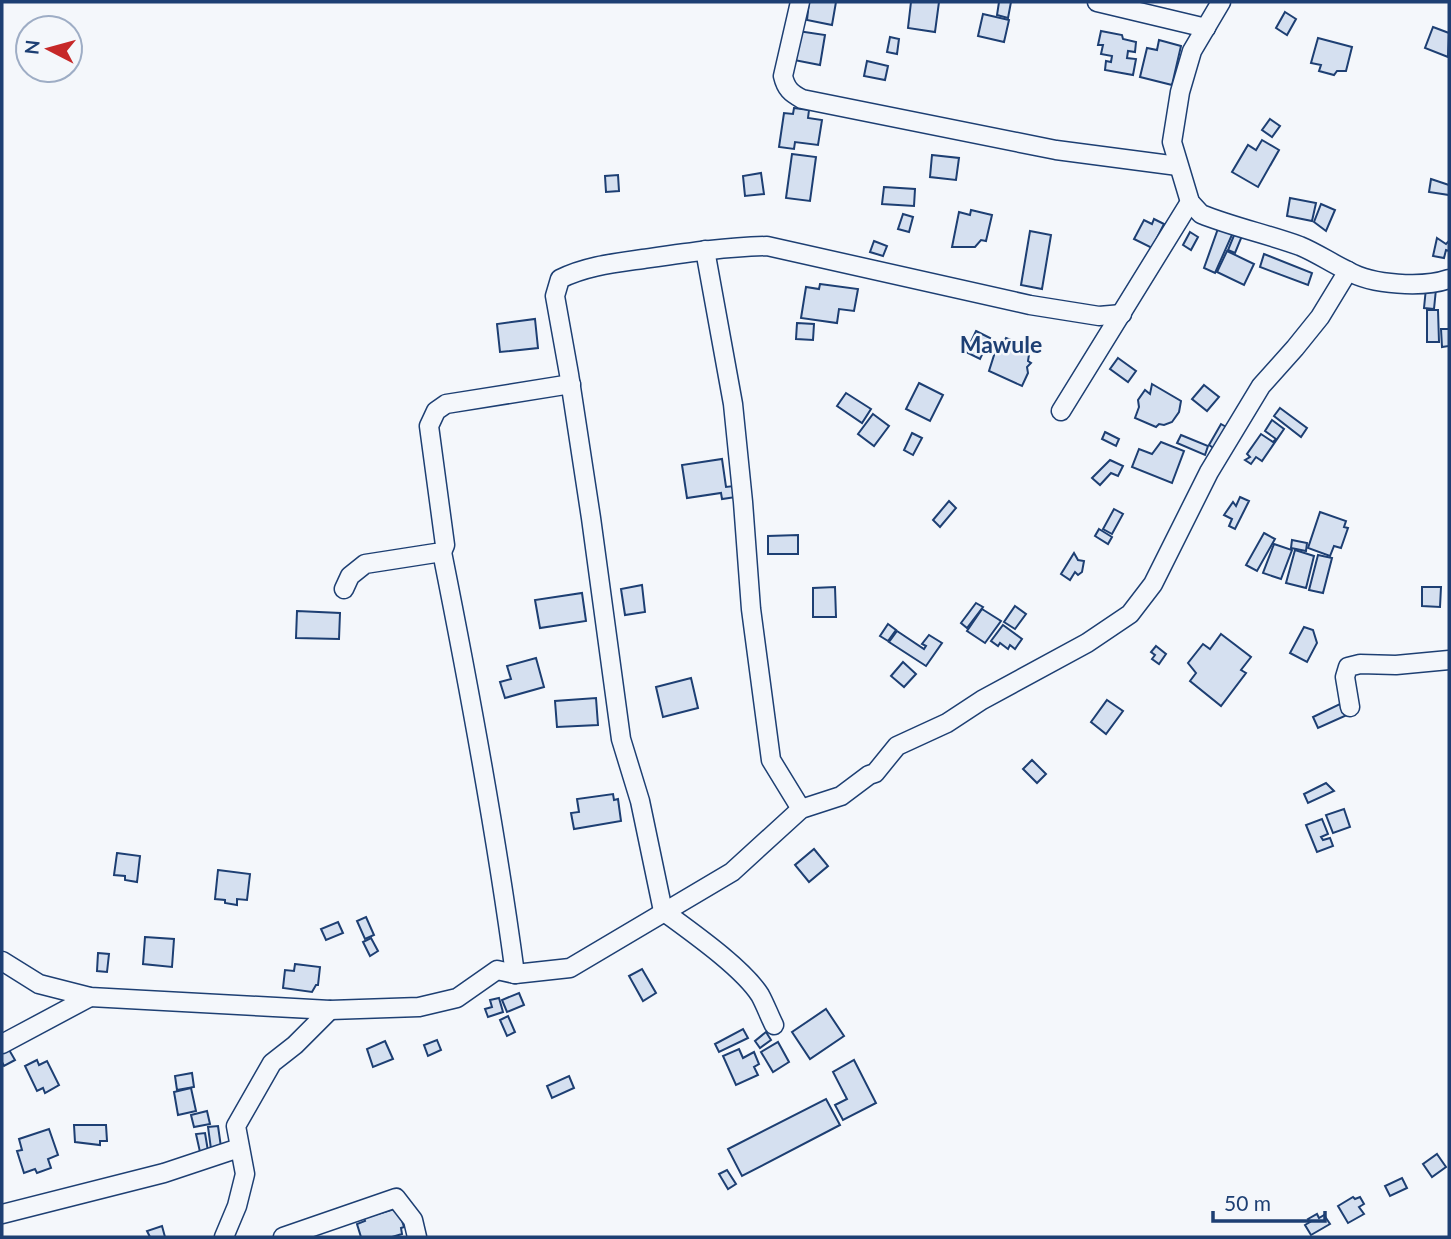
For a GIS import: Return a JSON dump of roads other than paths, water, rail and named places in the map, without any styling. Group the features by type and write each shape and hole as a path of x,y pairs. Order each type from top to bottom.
{"street":[{"path":"800,2 783,76 791,93 802,99 1056,150 1178,166"},
{"path":"1097,2 1206,28"},
{"path":"1221,2 1192,51 1180,92 1172,142 1190,202 1201,214 1300,246 1362,277 1385,282 1419,283 1449,279"},
{"path":"1062,411 1190,202"},
{"path":"775,1025 760,995 746,980 694,933 663,911 640,801 621,739 571,384 555,296 560,279 578,270 705,250 767,246 1030,305 1078,314 1122,314"},
{"path":"705,250 733,404 751,609 771,760 801,809"},
{"path":"2,961 39,984 90,997 330,1010 419,1007 457,998 496,970 515,974 570,968 732,872 801,809 841,796 875,773 897,746 947,723 982,700 1087,643 1129,614 1153,584 1209,472 1261,386 1312,327 1348,271"},
{"path":"515,974 477,730 442,552 446,545 429,426 436,411 446,404 571,384"},
{"path":"344,589 350,576 365,564 442,552"},
{"path":"1350,708 1345,677 1348,667 1360,664 1396,665 1449,660"},
{"path":"2,1044 90,997"},
{"path":"224,1237 237,1206 245,1174 236,1126 272,1063 295,1045 330,1010"},
{"path":"2,1214 164,1173 239,1148"},
{"path":"284,1237 396,1198 413,1220 417,1237"}],"district":[{"name":"Mawule","path":"1001,344"}]}
